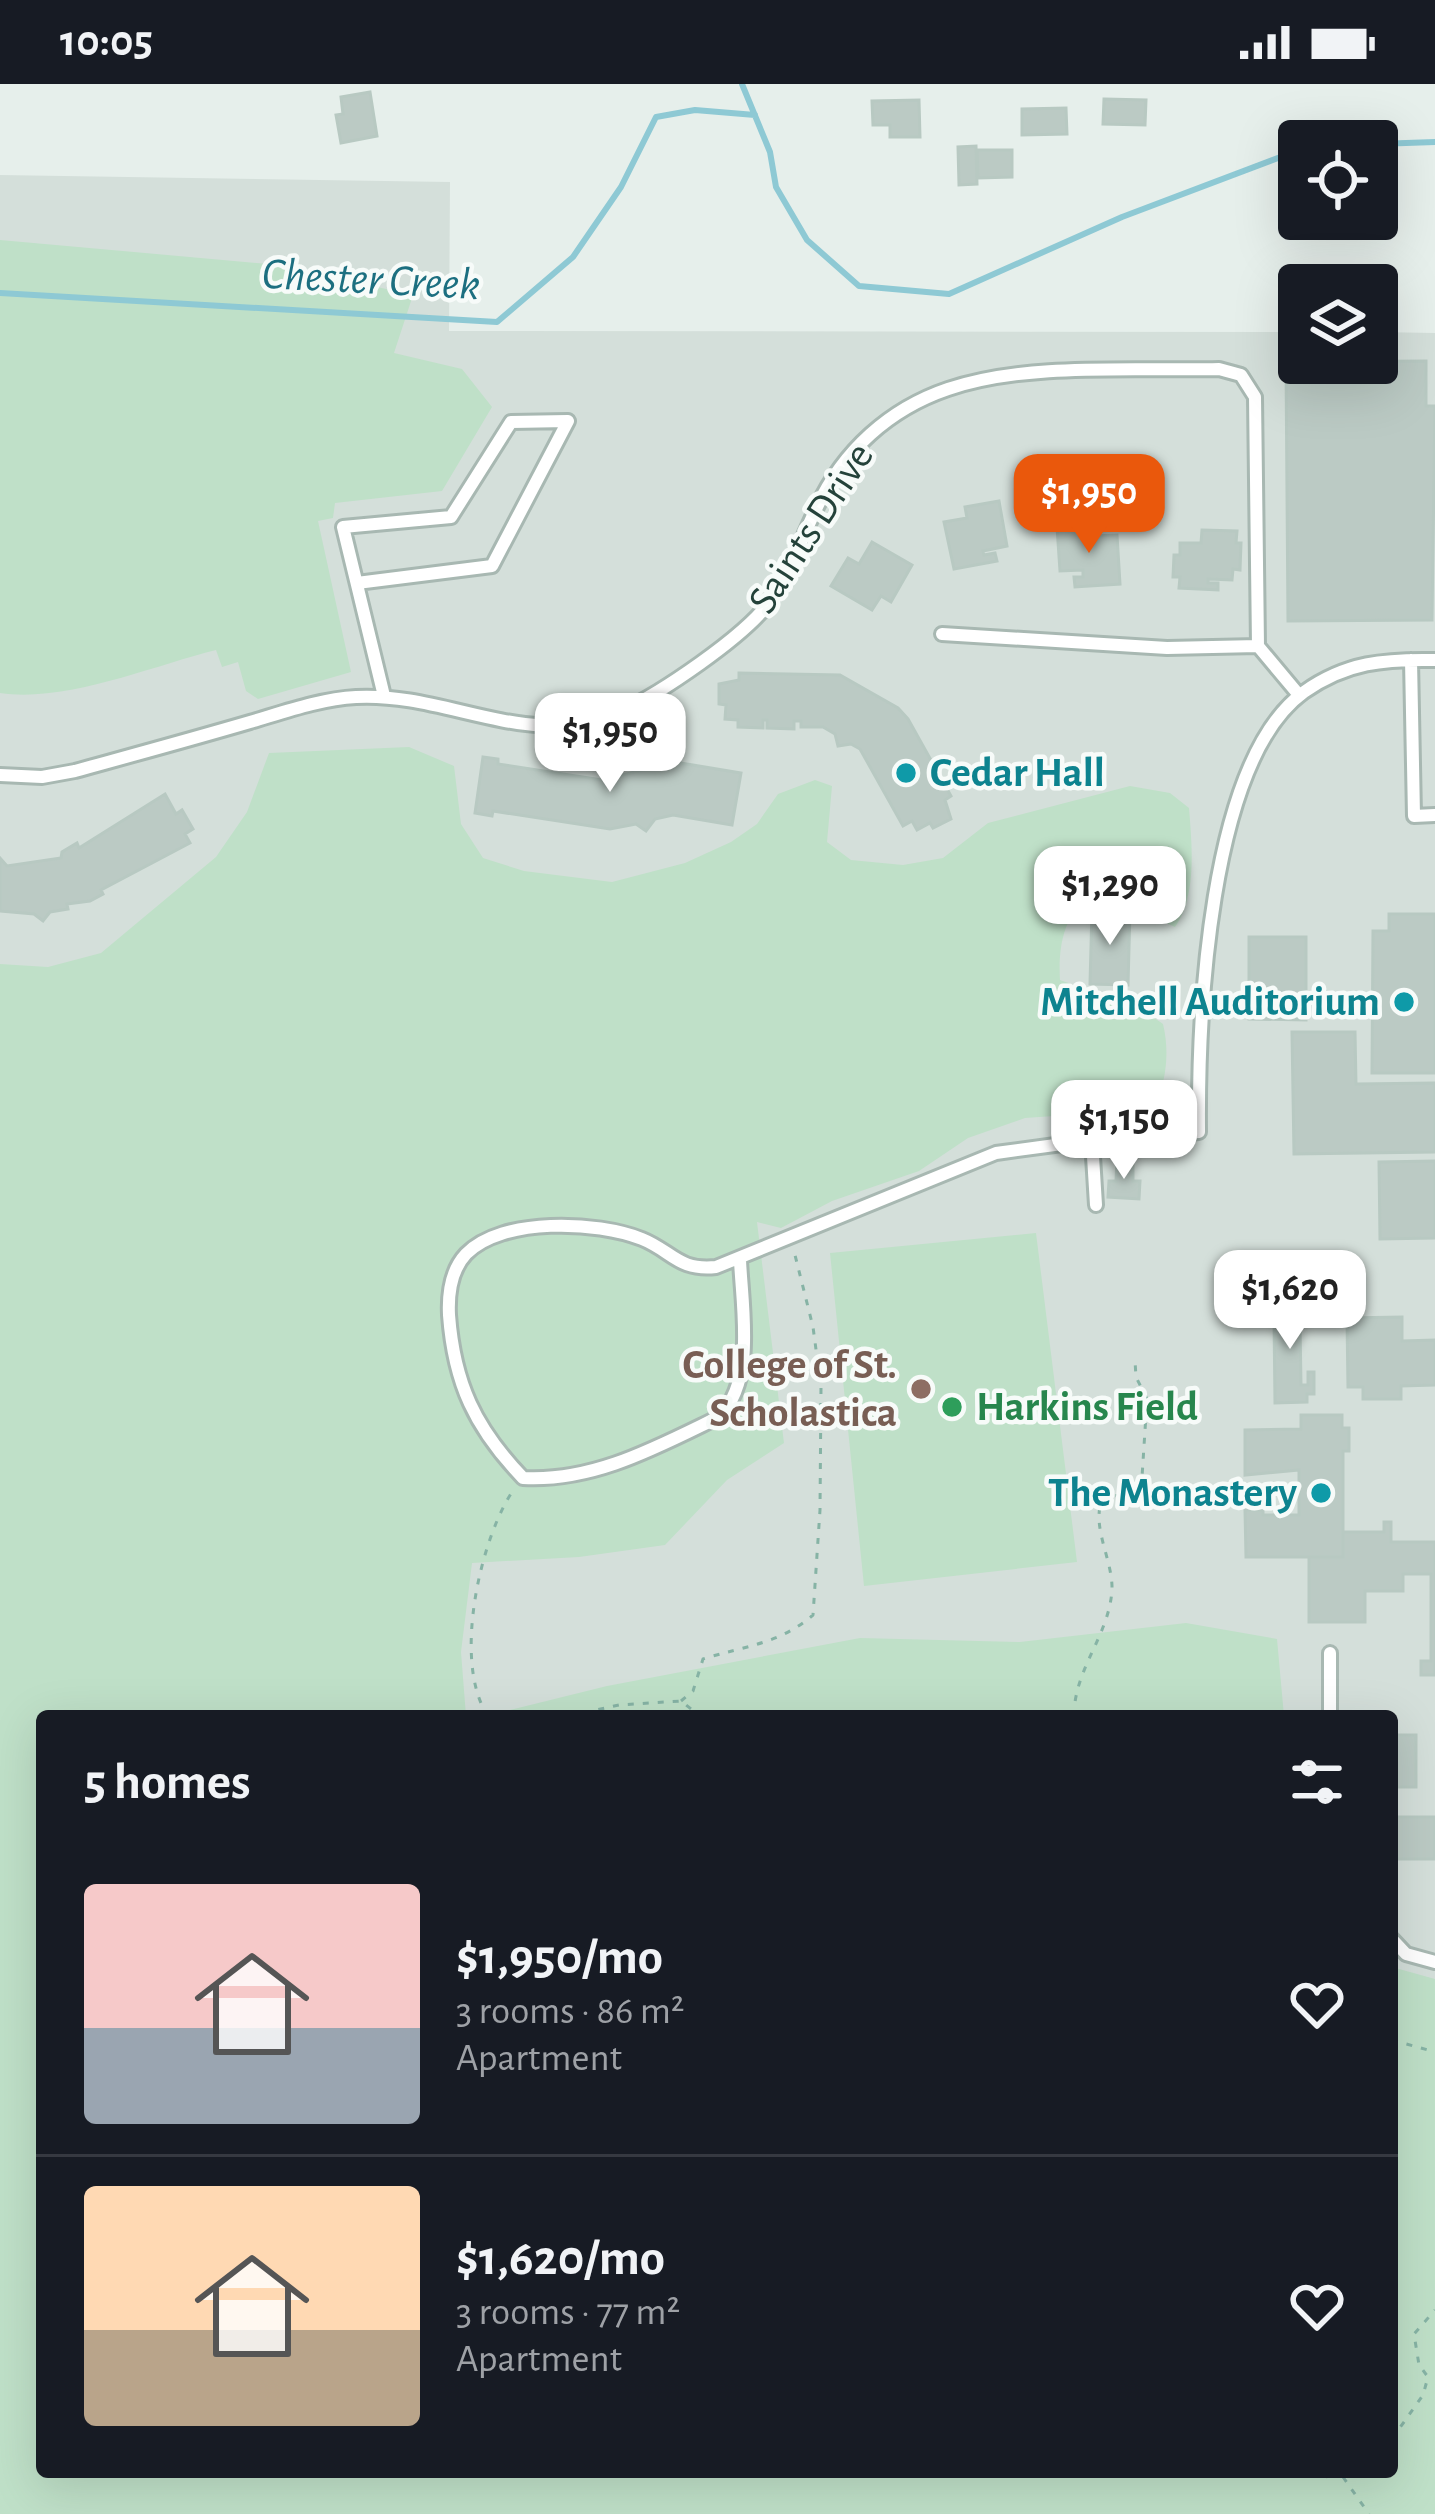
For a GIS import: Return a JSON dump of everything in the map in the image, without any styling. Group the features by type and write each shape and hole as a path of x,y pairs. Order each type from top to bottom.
{"lane":[{"name":"Saints Drive","path":"0,775 42,777 75,771 350,697 435,703 529,728 571,727 624,711 723,644 766,606 834,476 879,425 949,388 988,379 1219,369 1240,375 1255,397 1258,646"},
{"path":"357,584 492,566 568,421 511,422 451,517 343,527 384,696"},
{"path":"942,634 1167,647 1258,646 1299,694"},
{"path":"740,1260 741,1369 731,1405 719,1417 606,1468 561,1478 523,1478 504,1459 469,1407 454,1366 450,1292 452,1276 467,1253 498,1236 556,1223 644,1239 675,1261 698,1269 740,1260 996,1153 1092,1139 1199,1132 1201,998 1225,843 1252,763 1299,694 1354,665 1378,659 1435,660"},
{"path":"1412,660 1414,816 1435,815"},
{"path":"1092,1139 1096,1204"},
{"path":"1330,1653 1330,1710"},
{"path":"1398,1945 1406,1954 1435,1962"}],"path":[{"path":"597,1710 681,1701 693,1691 703,1659 760,1646 814,1615 821,1387 813,1327 791,1239"},
{"path":"1075,1710 1078,1678 1106,1620 1112,1589 1097,1510 1103,1497 1141,1492 1147,1399 1136,1377 1135,1361"},
{"path":"484,1710 473,1662 474,1601 487,1543 501,1508 523,1478"},
{"path":"681,1701 692,1710"},
{"path":"1398,2042 1435,2053"},
{"path":"1398,2431 1424,2395 1428,2378 1419,2365 1414,2334 1435,2310"},
{"path":"1344,2478 1369,2514"}],"shaded area":[{"name":"College of St. Scholastica","path":"0,175 450,182 449,331 1278,332 1278,384 1398,384 1398,332 1435,333 1435,2514 549,2478 1398,2478 1398,1710 401,1710 0,1061"}],"green space":[{"path":"0,240 279,265 413,295 394,353 462,369 492,407 442,491 335,503 333,518 318,521 351,672 258,699 246,691 238,662 222,667 216,650 80,688 0,693"},
{"path":"409,747 454,766 461,824 483,858 524,871 612,882 685,863 731,842 757,824 778,794 815,780 832,786 827,842 851,860 903,865 943,858 988,823 1130,786 1170,793 1189,808 1191,838 1190,885 1175,927 1123,900 1091,900 1080,906 1066,928 1060,968 1060,980 1143,1010 1163,1024 1164,1078 1154,1109 1025,1118 968,1138 919,1171 832,1201 781,1228 757,1222 784,1443 727,1480 665,1545 579,1557 472,1563 461,1652 466,1710 36,1710 36,2478 1398,2478 1398,1969 1435,1979 1435,2514 0,2514 0,964 48,967 101,953 216,857 247,812 269,753"},
{"name":"Harkins Field","path":"1036,1233 1077,1562 864,1586 830,1253"},
{"path":"1186,1623 1277,1639 1283,1710 510,1710 607,1686 860,1638 1020,1642"}],"building":[{"path":"370,92 377,136 341,143 336,115 343,114 341,97"},
{"path":"1104,99 1146,100 1145,125 1103,124"},
{"path":"919,100 920,137 890,137 890,125 873,125 872,101"},
{"path":"1066,108 1067,134 1022,135 1022,109"},
{"path":"976,146 977,184 959,185 958,147"},
{"path":"977,150 1012,150 1012,177 978,178"},
{"path":"1398,361 1426,361 1426,406 1435,406 1432,620 1288,621 1286,384 1398,384"},
{"path":"999,501 1007,546 983,551 984,555 995,553 997,561 954,569 944,522 967,518 965,507"},
{"path":"1091,525 1092,536 1117,535 1120,584 1075,587 1074,577 1083,577 1083,570 1060,571 1057,527"},
{"path":"1202,530 1237,531 1240,570 1233,569 1232,580 1208,579 1208,583 1218,583 1218,590 1179,588 1180,577 1173,577 1174,555 1180,555 1180,543 1201,543"},
{"path":"872,542 912,565 891,602 881,596 872,610 831,586 848,558 859,564"},
{"name":"Cedar Hall","path":"739,673 840,675 898,708 951,796 945,800 951,819 933,828 930,823 917,830 912,821 903,826 860,749 851,744 838,746 835,734 823,727 801,727 801,721 794,721 794,729 767,728 763,720 763,728 738,727 738,720 725,719 719,684 739,680"},
{"path":"483,757 498,759 498,764 602,780 675,762 741,773 732,825 673,815 655,819 646,831 636,824 610,829 493,811 492,816 475,813"},
{"path":"165,794 176,814 182,810 193,829 185,834 190,843 101,890 103,894 90,901 50,912 43,921 34,914 0,911 0,858 7,866 61,858 62,852 77,843 79,848"},
{"path":"1092,910 1130,911 1128,985 1090,984"},
{"name":"Mitchell Auditorium","path":"1389,914 1435,914 1435,1073 1372,1073 1373,931 1389,931"},
{"path":"1249,937 1306,937 1306,1020 1249,1019"},
{"path":"1292,1032 1355,1032 1356,1084 1435,1083 1435,1152 1294,1154"},
{"path":"1117,1159 1133,1159 1133,1181 1140,1181 1139,1199 1108,1197 1109,1181 1116,1181"},
{"path":"1435,1161 1435,1238 1380,1239 1379,1162"},
{"path":"1279,1296 1307,1296 1307,1316 1300,1324 1301,1385 1308,1385 1308,1372 1314,1372 1314,1394 1307,1394 1307,1402 1275,1403 1274,1317 1279,1317"},
{"path":"1402,1317 1402,1341 1435,1340 1435,1385 1401,1386 1401,1399 1363,1399 1363,1387 1348,1387 1347,1318"},
{"name":"The Monastery","path":"1301,1415 1342,1415 1342,1428 1349,1428 1349,1451 1343,1451 1343,1557 1246,1557 1245,1510 1299,1515 1299,1470 1245,1475 1245,1430 1301,1429"},
{"path":"1384,1522 1391,1522 1391,1542 1435,1542 1435,1675 1421,1675 1421,1661 1431,1661 1431,1574 1403,1574 1403,1591 1365,1591 1365,1622 1309,1622 1309,1557 1343,1557 1343,1532 1384,1532"},
{"path":"1398,1735 1416,1735 1416,1787 1398,1787"},
{"path":"1398,1817 1435,1817 1435,1859 1398,1859"}],"waterway":[{"name":"Chester Creek","path":"742,84 770,152 776,187 807,240 859,286 949,294 1122,217 1278,158"},
{"name":"Chester Creek","path":"0,293 497,322 573,257 621,187 656,117 695,110 755,115"},
{"name":"Chester Creek","path":"1398,143 1435,142"}],"place":[{"name":"Cedar Hall","path":"906,773"},
{"name":"Mitchell Auditorium","path":"1404,1002"},
{"name":"College of St. Scholastica","path":"921,1389"},
{"name":"Harkins Field","path":"952,1407"},
{"name":"The Monastery","path":"1321,1493"}]}
